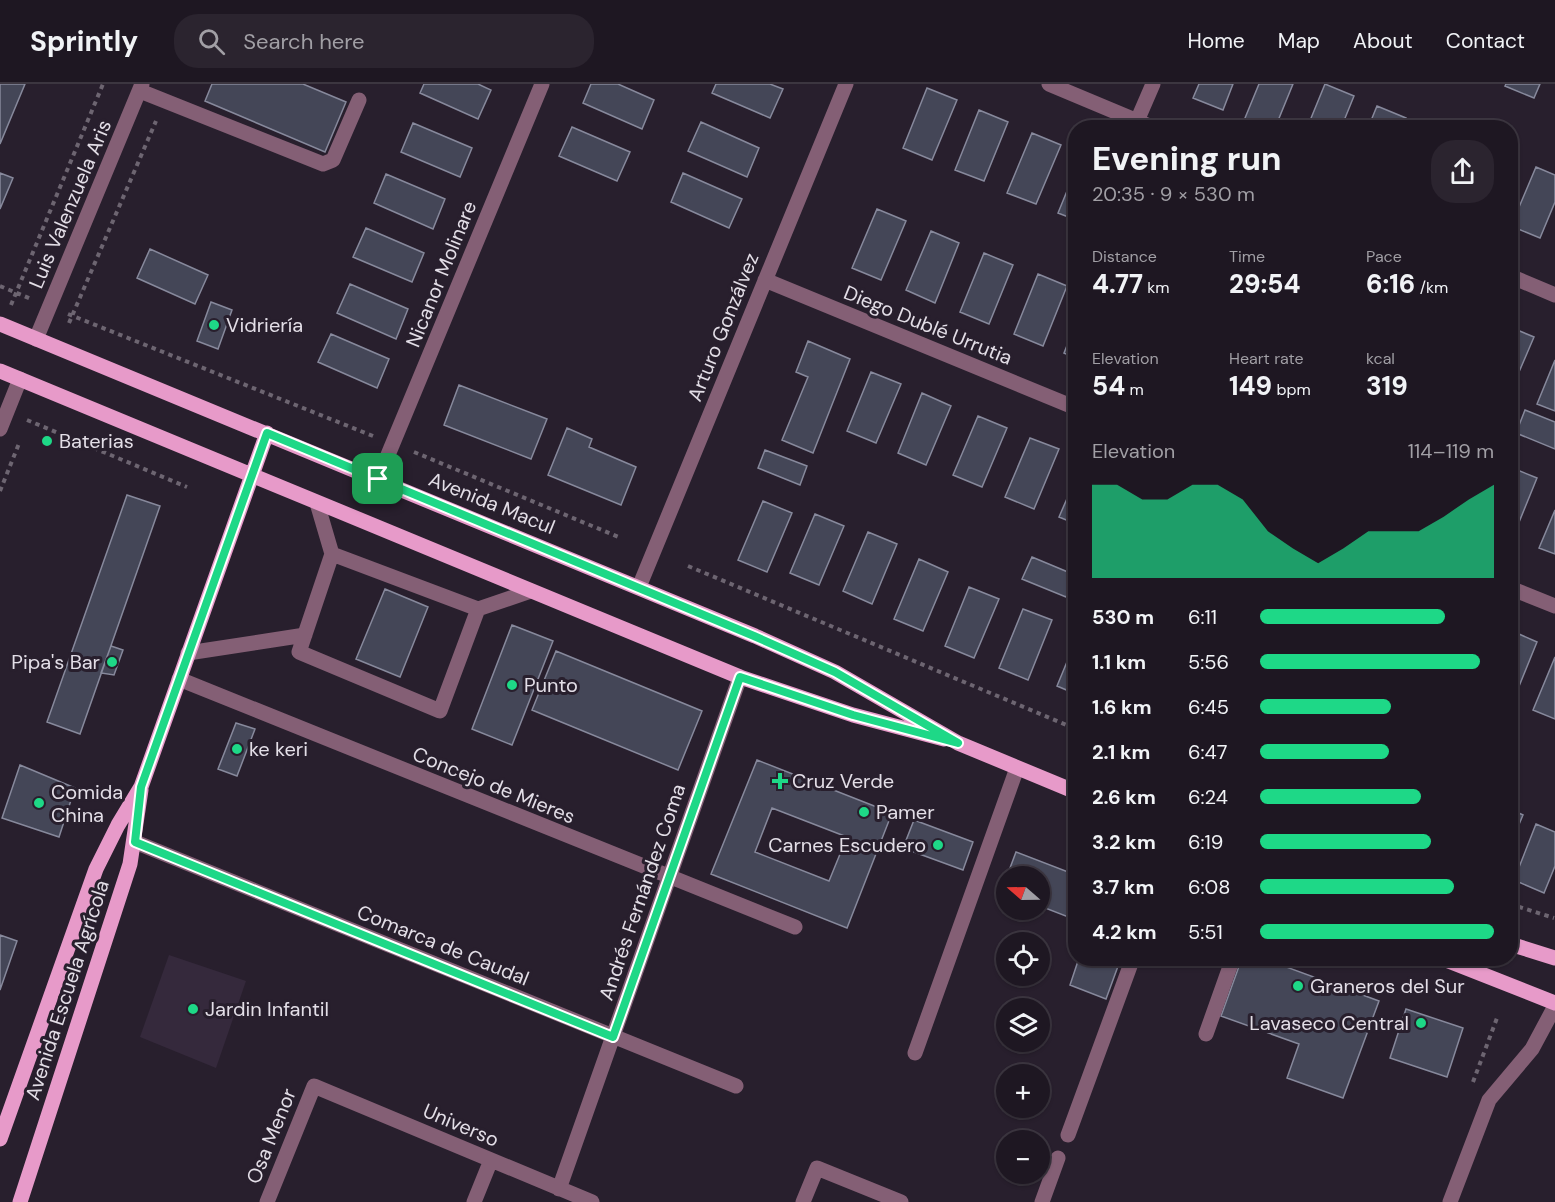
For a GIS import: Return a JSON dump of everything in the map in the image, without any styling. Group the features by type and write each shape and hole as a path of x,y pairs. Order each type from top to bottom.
{"main road":[{"name":"Avenida Macul","path":"2,325 639,587 835,672 958,743 1068,789"},
{"name":"Avenida Macul","path":"0,370 740,677 853,715 958,743"},
{"name":"Avenida Escuela Agrícola","path":"0,1139 96,869 118,825 141,787 267,433"},
{"name":"Avenida Escuela Agrícola","path":"21,1202 123,886 135,842 141,787"},
{"path":"1518,946 1555,958"},
{"path":"1461,966 1555,1004"}],"street":[{"name":"Nicanor Molinare","path":"378,479 542,84"},
{"name":"Arturo Gonzálvez","path":"639,587 846,84"},
{"path":"1049,84 1135,120"},
{"path":"1137,120 1153,84"},
{"path":"141,87 164,100 323,164 333,160 358,100"},
{"name":"Luis Valenzuela Aris","path":"36,339 141,87"},
{"path":"1518,279 1555,295"},
{"name":"Diego Dublé Urrutia","path":"765,280 1068,405"},
{"path":"0,429 20,379"},
{"path":"317,503 332,554 299,652 440,711 478,609"},
{"path":"332,554 478,609 531,591"},
{"path":"1518,591 1555,606"},
{"path":"189,653 304,635"},
{"name":"Andrés Fernández Coma","path":"559,1189 740,677"},
{"name":"Concejo de Mieres","path":"179,680 795,927"},
{"path":"915,1053 1017,768"},
{"name":"Comarca de Caudal","path":"135,842 736,1086"},
{"path":"1068,1135 1130,966"},
{"path":"1206,1034 1230,966"},
{"path":"1450,1202 1489,1100 1532,1049 1555,1004"},
{"name":"Universo","path":"314,1086 592,1202"},
{"name":"Osa Menor","path":"267,1202 314,1086"},
{"path":"1042,1202 1058,1158"},
{"path":"474,1202 490,1160"},
{"path":"803,1202 817,1168 901,1202"}],"path":[{"path":"2,325 103,84"},
{"path":"59,348 164,100"},
{"path":"0,286 621,538"},
{"path":"7,411 187,488"},
{"path":"688,566 1068,726"},
{"path":"1518,907 1554,918"}],"shaded area":[{"name":"Jardin Infantil","path":"169,955 246,981 216,1068 140,1037"}],"building":[{"path":"0,84 25,84 0,144"},
{"path":"212,84 303,84 346,102 325,152 205,101"},
{"path":"424,84 478,84 491,90 478,119 420,93"},
{"path":"591,84 618,84 654,100 642,129 583,103"},
{"path":"716,84 770,84 783,89 770,118 712,93"},
{"path":"1199,84 1233,84 1223,110 1193,98"},
{"path":"1259,84 1293,84 1278,120 1245,118"},
{"path":"1325,84 1354,96 1344,120 1310,120"},
{"path":"1506,84 1540,84 1534,98 1505,86"},
{"path":"927,88 957,100 932,160 903,148"},
{"path":"1377,106 1406,118 1405,120 1371,120"},
{"path":"979,110 1008,122 984,181 955,170"},
{"path":"701,122 759,148 747,177 688,151"},
{"path":"413,123 472,148 460,177 401,152"},
{"path":"572,127 630,152 617,181 559,156"},
{"path":"1032,133 1061,145 1036,204 1007,193"},
{"path":"1536,167 1555,175 1555,202 1540,238 1518,229 1518,209"},
{"path":"0,173 13,178 0,209"},
{"path":"683,173 742,199 729,228 671,202"},
{"path":"386,174 445,199 433,229 374,203"},
{"path":"1068,189 1068,217 1058,213"},
{"path":"877,209 906,221 881,280 852,268"},
{"path":"366,228 424,253 412,282 353,257"},
{"path":"931,231 959,243 935,303 906,290"},
{"path":"150,249 208,275 195,304 137,278"},
{"path":"984,253 1013,265 989,324 960,312"},
{"path":"1038,274 1067,286 1043,346 1014,334"},
{"path":"350,284 408,309 396,339 337,313"},
{"name":"Vidriería","path":"211,302 232,310 218,349 197,341"},
{"path":"1518,330 1534,337 1518,374"},
{"path":"331,334 389,359 377,388 318,362"},
{"path":"808,341 850,359 813,453 782,440 808,377 796,372"},
{"path":"1068,343 1068,355 1064,353"},
{"path":"1555,360 1555,411 1537,404"},
{"path":"871,372 901,384 876,443 847,431"},
{"path":"459,385 547,419 531,459 444,425"},
{"path":"922,393 951,406 926,465 898,453"},
{"path":"1525,410 1555,422 1555,449 1518,434"},
{"path":"978,416 1007,428 982,487 953,475"},
{"path":"567,428 592,439 589,447 636,467 621,505 548,475"},
{"path":"1030,438 1059,449 1034,509 1005,497"},
{"path":"765,450 807,466 800,485 758,468"},
{"path":"1518,470 1537,478 1518,525"},
{"path":"127,495 160,506 80,734 47,722"},
{"path":"1068,496 1068,521 1059,517"},
{"path":"763,501 792,513 767,572 738,560"},
{"path":"1555,510 1555,554 1539,548"},
{"path":"815,514 844,526 819,585 790,573"},
{"path":"868,532 897,544 872,604 843,591"},
{"path":"1032,557 1068,572 1068,592 1066,597 1022,579"},
{"path":"919,559 948,572 923,631 894,619"},
{"path":"969,587 999,599 974,658 945,646"},
{"path":"385,589 428,607 400,677 356,659"},
{"path":"1023,609 1052,620 1028,680 999,668"},
{"name":"Punto","path":"512,625 553,641 512,745 472,729"},
{"path":"1518,634 1537,642 1518,689"},
{"name":"Pipa's Bar","path":"111,646 123,650 114,675 101,673"},
{"path":"556,651 702,711 678,770 532,710"},
{"path":"1555,657 1555,719 1533,710"},
{"path":"1068,659 1068,691 1057,686"},
{"name":"ke keri","path":"236,723 255,729 237,776 218,769"},
{"path":"757,760 892,813 847,928 711,874","holes":["772,808 847,837 829,881 755,852"]},
{"name":"Comida China","path":"20,765 75,788 59,837 2,818"},
{"path":"1518,813 1523,815 1518,827"},
{"name":"Carnes Escudero","path":"914,820 973,842 963,870 903,848"},
{"path":"1536,824 1555,832 1555,866 1544,893 1518,882 1518,870"},
{"path":"1016,852 1068,872 1068,917 1050,910 1050,866 1011,866"},
{"path":"0,935 17,941 0,990"},
{"path":"1076,966 1118,966 1106,999 1070,985"},
{"path":"1239,966 1284,966 1379,1001 1343,1098 1287,1078 1299,1044 1221,1016"},
{"path":"1406,1009 1463,1028 1447,1077 1390,1058"}],"place":[{"name":"Vidriería","path":"214,325"},
{"name":"Baterias","path":"47,441"},
{"name":"Pipa's Bar","path":"112,662"},
{"name":"Punto","path":"512,685"},
{"name":"ke keri","path":"237,749"},
{"name":"Cruz Verde","path":"780,781"},
{"name":"Comida China","path":"39,803"},
{"name":"Pamer","path":"864,812"},
{"name":"Carnes Escudero","path":"938,845"},
{"name":"Graneros del Sur","path":"1298,986"},
{"name":"Jardin Infantil","path":"193,1009"},
{"name":"Lavaseco Central","path":"1421,1023"}],"route":[{"path":"267,433 378,479 639,587 835,672 958,743 853,715 740,677 613,1037 135,842 141,787 267,433"}]}
